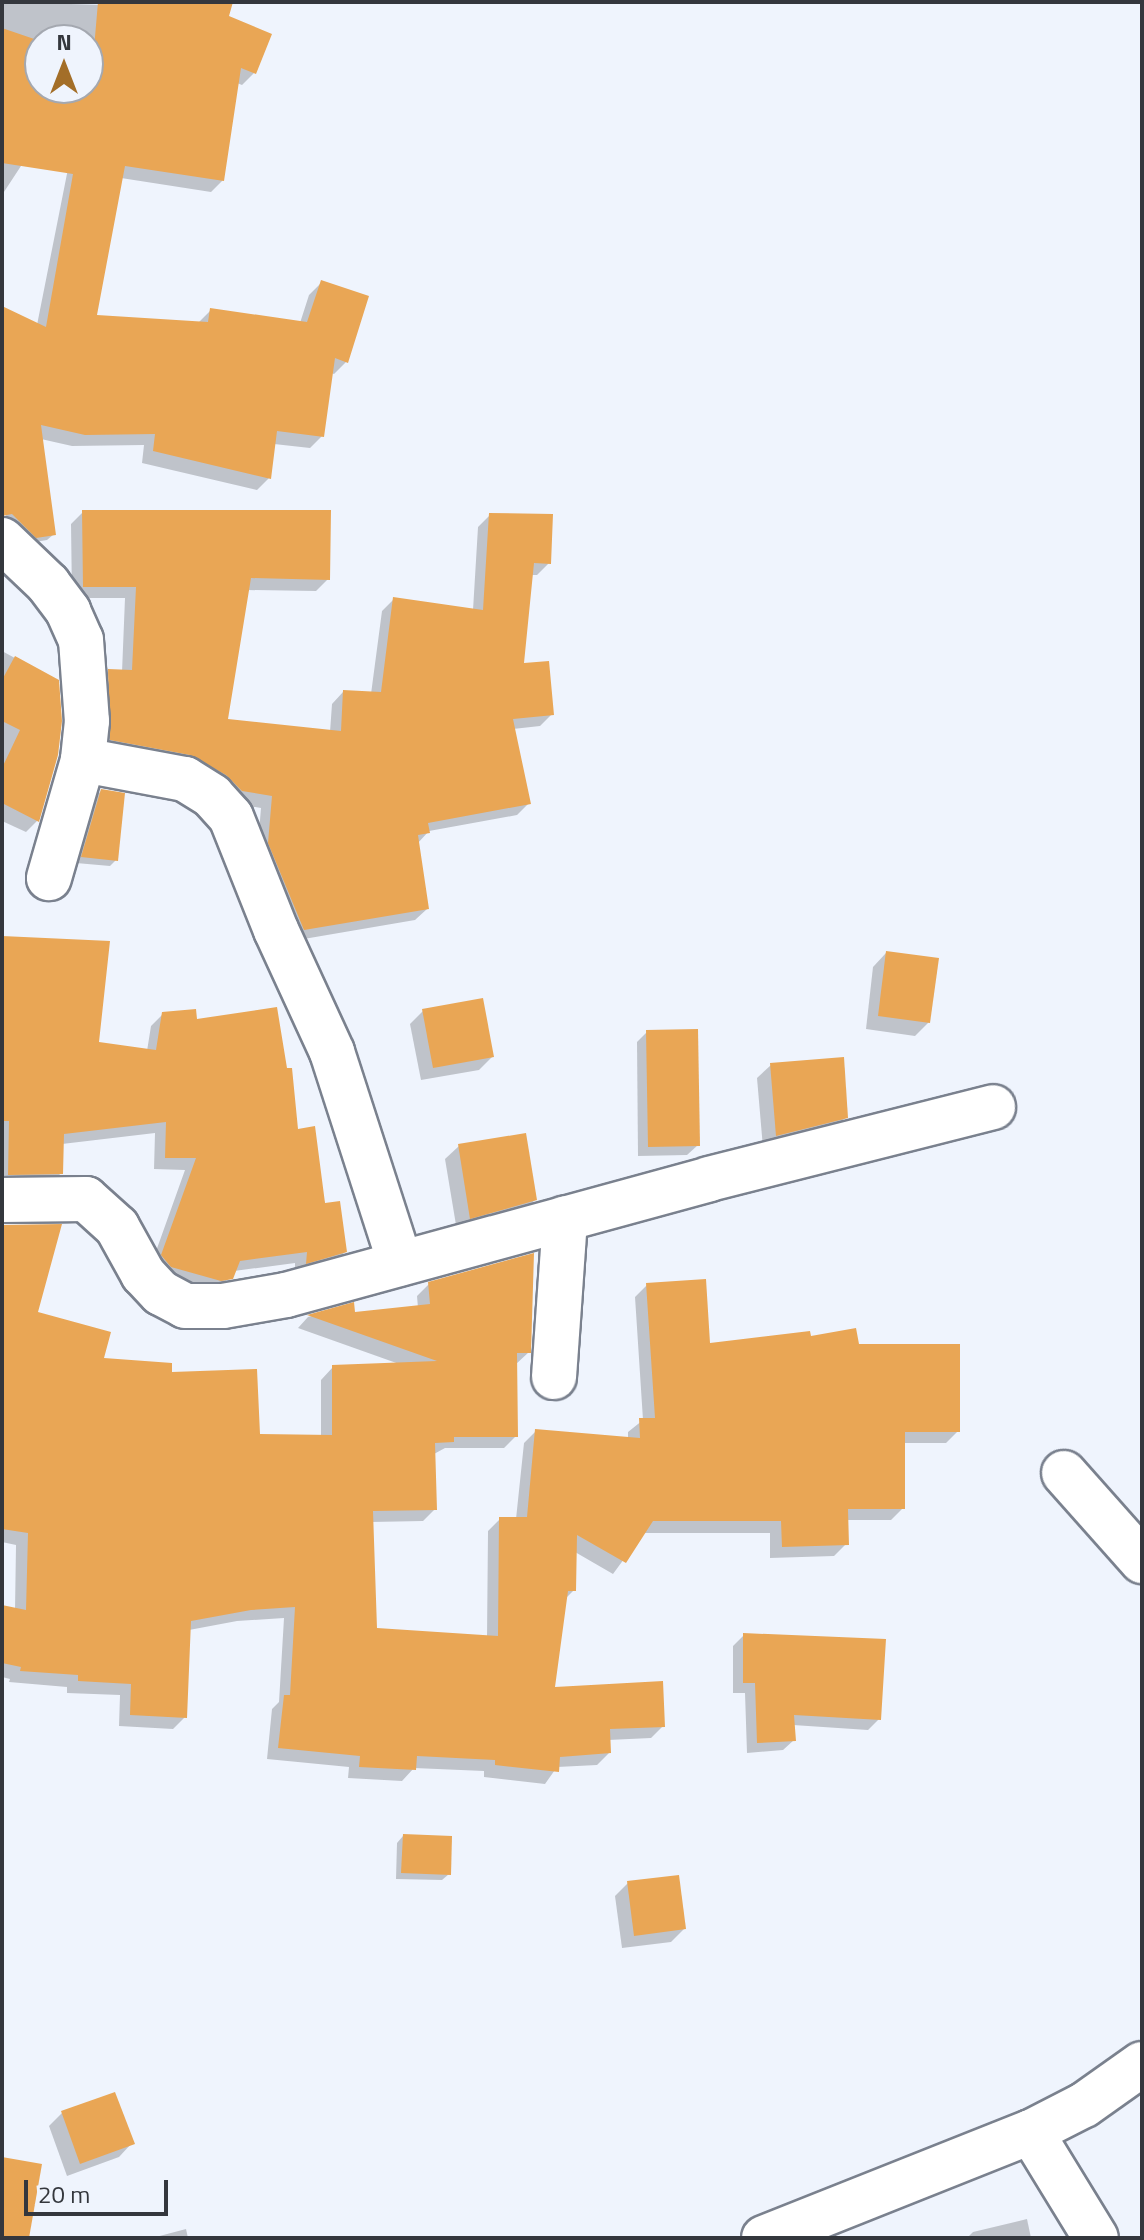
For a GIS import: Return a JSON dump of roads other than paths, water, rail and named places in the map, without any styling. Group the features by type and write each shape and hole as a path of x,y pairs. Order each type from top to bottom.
{"street":[{"path":"2,540 48,584 68,611 81,640 87,721 83,760 49,878"},
{"path":"83,760 185,779 212,796 231,817 276,930 332,1052 400,1263"},
{"path":"2,1200 86,1199 117,1227 143,1274 161,1293 185,1306 223,1306 286,1295 565,1218 993,1107"},
{"path":"554,1377 565,1218"},
{"path":"1064,1473 1142,1561"},
{"path":"764,2238 1031,2132 1084,2105 1142,2064"},
{"path":"1031,2132 1096,2238"}]}
